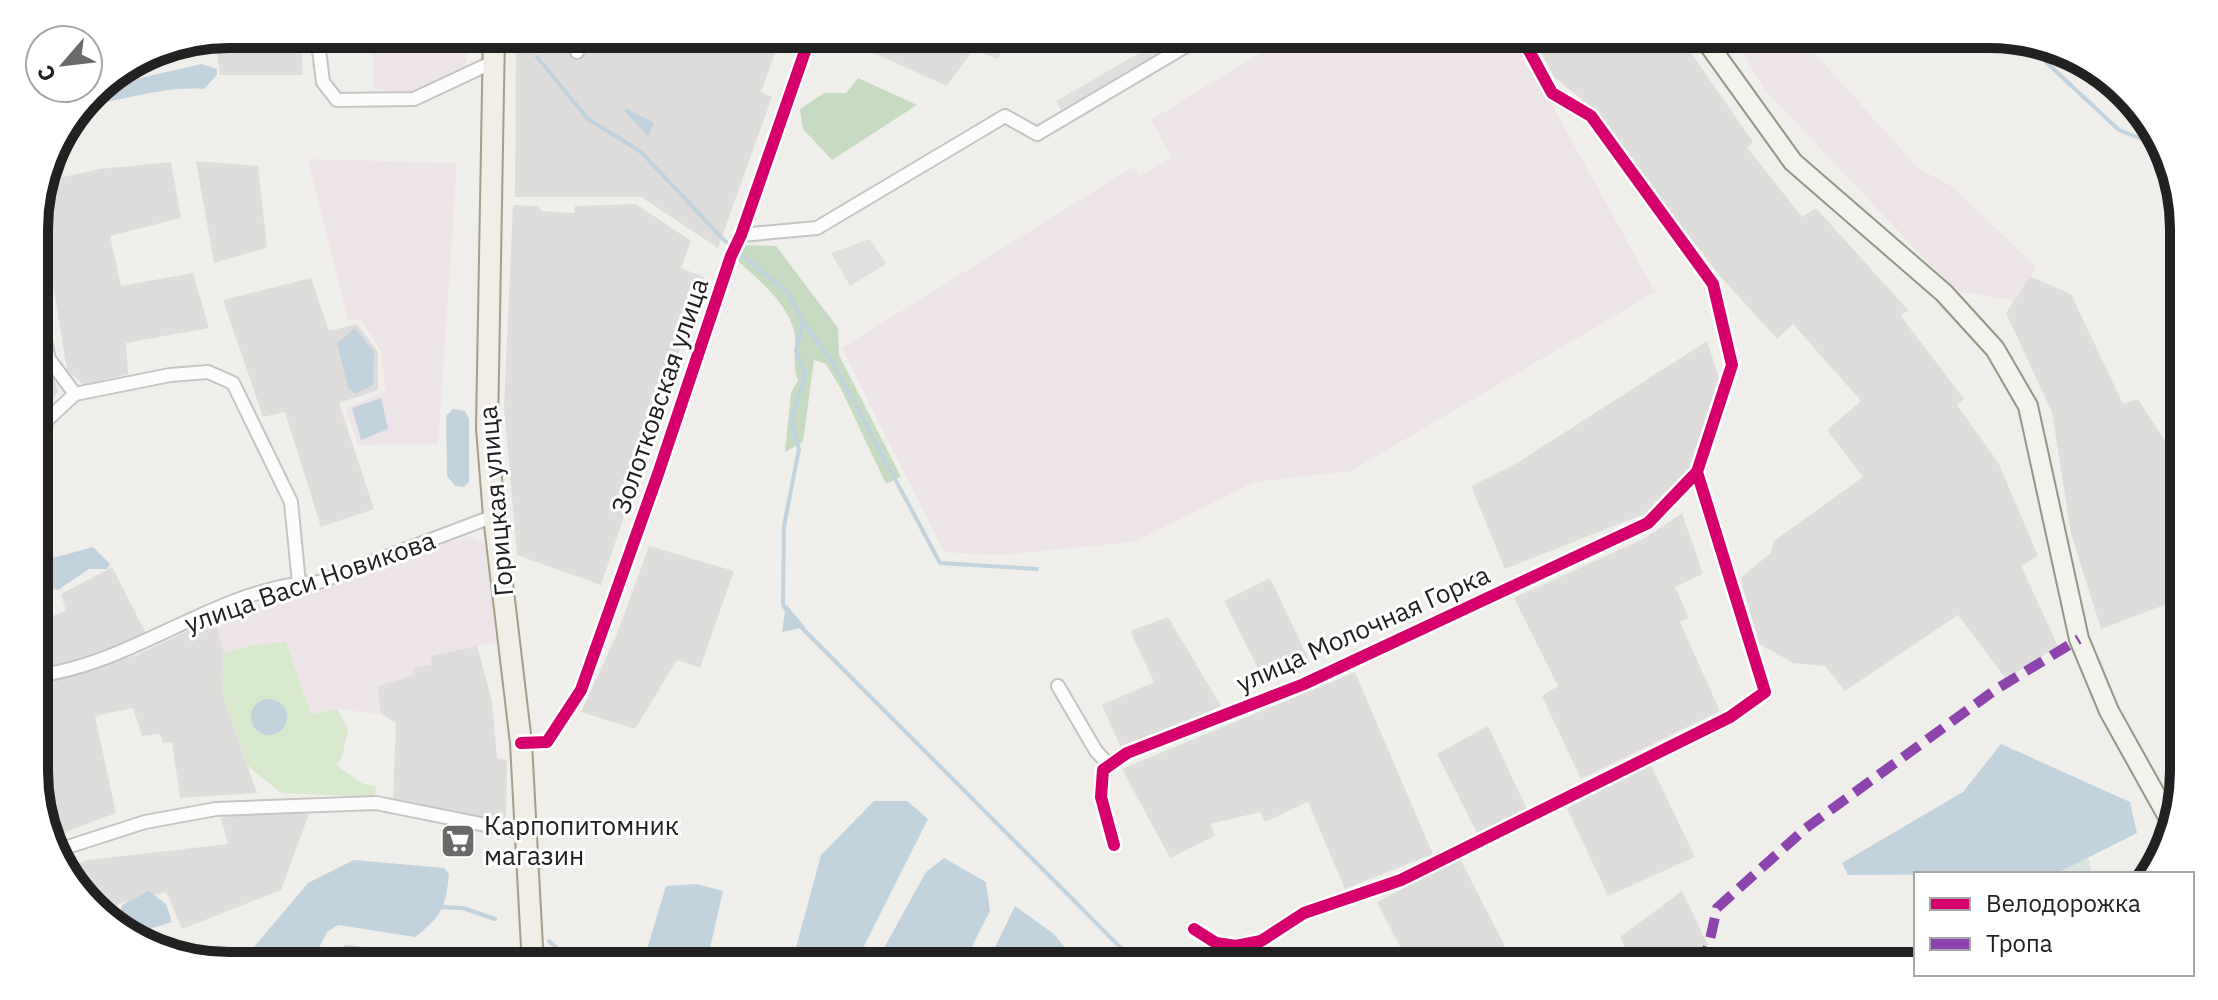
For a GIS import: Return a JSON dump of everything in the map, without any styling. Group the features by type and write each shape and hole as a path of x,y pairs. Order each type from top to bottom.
{"main road":[{"name":"Горицкая улица","path":"494,48 487,428 494,516 521,743 532,952"},
{"path":"1711,48 1793,162 1944,293 1995,349 2028,406 2079,639 2109,711 2165,812"}],"street":[{"path":"319,48 323,82 337,100 414,99 493,62"},
{"path":"577,48 577,52"},
{"name":"Золотковская улица","path":"521,743 547,742 581,690 806,48"},
{"path":"740,238 817,228 1005,116 1037,134 1182,48"},
{"path":"1194,929 1216,943 1236,946 1261,941 1304,913 1401,880 1730,717 1765,692 1697,472 1732,365 1713,284 1591,116 1552,93 1528,48"},
{"path":"48,356 75,394"},
{"path":"48,419 75,394 170,375 208,372 233,383 291,502 299,583"},
{"name":"улица Молочная Горка","path":"1109,765 1127,753 1304,684 1648,523 1697,472"},
{"name":"улица Васи Новикова","path":"48,673 105,661 227,605 299,583 319,582 494,516"},
{"path":"1058,686 1096,751 1109,765 1103,770 1101,797 1114,845"},
{"path":"65,848 145,822 216,809 376,803 526,833"}],"shaded area":[{"path":"302,48 303,75 220,75 217,49"},
{"path":"373,48 467,48 465,70 411,92 373,89"},
{"path":"516,48 777,48 761,92 772,97 718,248 641,197 515,197"},
{"path":"870,48 1002,48 998,59 973,50 947,86 869,51"},
{"path":"1148,48 1166,48 1061,110 1056,101"},
{"path":"1269,48 1521,48 1655,292 1351,471 1254,482 1133,542 1001,555 944,552 842,348 1133,167 1140,176 1172,157 1151,120"},
{"path":"1538,48 1688,48 1753,142 1747,147 1802,217 1816,208 1908,310 1901,316 1964,399 1957,405 1998,462 2038,556 2021,566 2058,646 2006,679 1958,615 1845,691 1825,666 1793,663 1759,644 1740,578 1771,553 1774,541 1863,477 1827,430 1861,401 1793,324 1777,339 1720,276 1590,106 1554,77"},
{"path":"1740,48 1810,48 1919,169 1953,187 2036,267 2014,300 1955,291 1766,91"},
{"path":"308,159 457,163 438,444 358,445 346,408 386,391 380,350 361,320 348,320"},
{"path":"196,161 258,166 267,248 214,263"},
{"path":"171,162 181,218 110,236 121,286 193,273 209,328 126,343 128,374 84,385 67,370 48,253 48,217 55,179 100,169"},
{"path":"636,204 691,241 681,268 704,277 601,585 517,555 504,407 513,205 574,213 575,206"},
{"path":"870,239 886,264 850,286 831,253"},
{"path":"2030,276 2071,294 2123,404 2138,399 2170,449 2170,603 2101,629 2071,534 2052,412 2006,313"},
{"path":"311,278 329,331 357,324 378,352 378,390 339,403 374,509 321,527 285,412 263,417 223,300"},
{"path":"1707,341 1720,381 1689,475 1657,509 1505,569 1471,486 1517,463"},
{"path":"48,369 51,370 58,391 48,409"},
{"path":"1682,513 1703,574 1675,587 1689,618 1680,622 1720,711 1581,779 1542,696 1558,686 1514,598 1645,538"},
{"path":"470,536 485,544 497,642 431,656 432,664 414,667 415,675 377,686 381,714 337,709 311,715 286,643 254,645 224,652 215,618"},
{"path":"48,541 53,558 48,567"},
{"path":"649,546 734,571 700,668 677,660 635,729 581,712 618,631"},
{"path":"112,567 147,635 85,659 48,667 48,617 66,611 61,594"},
{"path":"1270,578 1310,662 1266,684 1224,601"},
{"path":"1168,617 1221,706 1122,750 1102,705 1154,682 1130,631"},
{"path":"215,618 224,652 222,693 257,793 180,798 172,742 163,743 160,734 142,736 133,708 95,716 116,813 60,834 54,818 48,771 48,680 137,655"},
{"path":"477,645 492,702 497,758 507,760 506,821 393,801 396,723 381,714 377,686 414,675 413,667 431,664 431,656"},
{"path":"1355,672 1433,854 1345,889 1308,802 1265,822 1260,812 1210,824 1215,836 1170,858 1122,769"},
{"path":"1488,726 1527,809 1477,833 1437,754"},
{"path":"1651,765 1695,857 1608,896 1567,808"},
{"path":"309,814 281,890 182,929 166,892 109,906 74,865 88,860 228,844 221,818"},
{"path":"2088,857 2092,872 2059,872"},
{"path":"1460,859 1505,946 1494,952 1403,952 1377,902"},
{"path":"1682,891 1708,945 1698,952 1627,952 1620,937"}],"green space":[{"path":"858,78 917,105 832,160 803,129 800,109 824,93 846,93"},
{"path":"744,245 776,246 838,328 839,355 901,477 886,484 841,389 826,364 814,360 803,442 785,452 791,393 798,380 794,331 778,300 735,258"},
{"path":"286,642 311,714 337,709 348,729 342,757 336,765 363,784 377,786 374,797 281,793 248,766 222,693 224,652"}],"water":[{"path":"202,64 217,69 217,75 204,89 158,92 104,102 123,82"},
{"path":"626,108 654,123 648,136 624,111"},
{"path":"355,328 374,352 373,385 355,394 348,387 337,343"},
{"path":"381,398 388,429 361,440 352,408"},
{"path":"453,409 465,411 469,419 469,482 464,487 455,486 447,476 446,416"},
{"path":"93,547 110,564 107,569 89,569 58,590 48,587 48,567 53,558"},
{"path":"786,604 805,627 782,632"},
{"path":"269,699 282,704 287,717 282,730 269,735 256,730 251,717 256,704"},
{"path":"2001,744 2130,802 2137,833 2059,872 1848,875 1842,863 1963,792"},
{"path":"874,801 907,801 928,819 861,952 795,952 821,855"},
{"path":"944,858 986,882 990,911 969,952 882,952 926,872"},
{"path":"354,860 444,868 449,874 441,910 415,937 338,925 327,932 317,952 250,952 308,883"},
{"path":"697,884 723,891 709,952 646,952 666,886"},
{"path":"149,891 166,904 172,922 144,931 120,916 122,905"},
{"path":"1015,906 1054,934 1068,952 993,952"},
{"path":"346,945 409,952 333,952"}],"waterway":[{"path":"537,57 588,119 641,152 724,240 789,294 803,322 796,351 805,374 791,422 799,449 784,526 783,605 788,612"},
{"path":"2044,57 2119,130 2148,142"},
{"path":"803,322 833,363 940,563 1037,569"},
{"path":"799,625 1125,952"},
{"path":"439,907 463,908 495,919"},
{"path":"549,941 561,952"}],"marked path":[{"path":"1706,952 1717,908 1806,828 1995,690 2079,639"}],"cycle path":[{"path":"521,743 547,742 581,690 806,48"},
{"path":"1194,929 1216,943 1236,946 1261,941 1304,913 1401,880 1730,717 1765,692 1697,472 1732,365 1713,284 1591,116 1552,93 1528,48"},
{"path":"1114,845 1101,797 1103,770 1127,753 1304,684 1648,523 1697,472"}],"place":[{"name":"Карпопитомник магазин","path":"458,841"}]}
